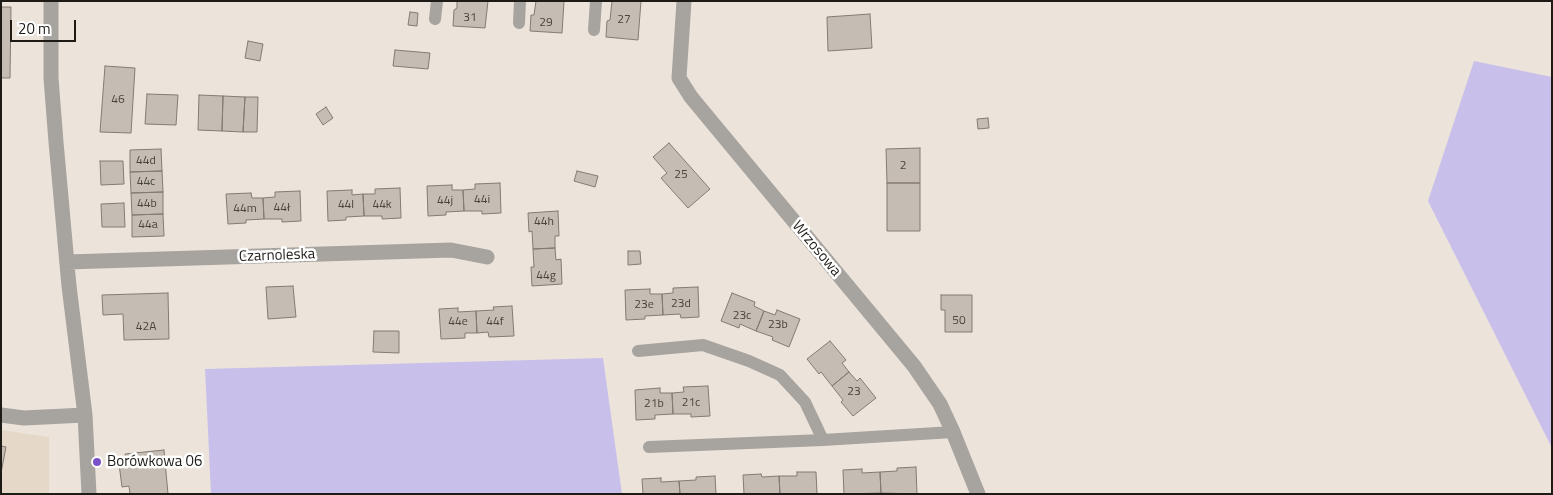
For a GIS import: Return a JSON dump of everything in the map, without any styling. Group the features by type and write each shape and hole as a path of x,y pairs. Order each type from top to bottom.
{"street":[{"path":"51,1 52,78 67,262 85,415 89,494"},
{"name":"Wrzosowa","path":"684,1 678,78 691,97 914,366 940,404 978,494"},
{"name":"Czarnoleska","path":"67,262 450,250 487,257"},
{"path":"1,415 24,418 85,415"}],"lane":[{"path":"435,19 437,1"},
{"path":"519,24 520,1"},
{"path":"594,30 596,1"},
{"path":"638,351 703,345 749,361 780,376 805,402 823,440"},
{"path":"650,446 823,440 953,432"}],"shaded area":[{"path":"1474,61 1552,77 1552,448 1428,201"},
{"path":"603,358 622,494 211,494 205,369"},
{"path":"1,430 49,437 49,494 1,494"}],"building":[{"path":"457,1 488,1 485,28 453,26 454,10 457,8"},
{"path":"536,1 564,1 562,33 530,31 531,15 534,15"},
{"path":"612,1 641,1 638,40 606,37 607,21 610,20"},
{"path":"1,7 11,7 10,78 1,78"},
{"path":"410,12 418,13 417,26 408,25"},
{"path":"870,14 872,48 828,51 827,17"},
{"path":"248,41 263,44 260,61 245,58"},
{"path":"395,50 430,53 428,69 393,66"},
{"path":"105,66 135,68 131,133 100,132"},
{"path":"147,94 178,95 176,125 145,124"},
{"path":"199,95 223,96 222,131 198,130"},
{"path":"223,96 245,97 243,132 222,131"},
{"path":"245,97 258,97 257,132 243,132"},
{"path":"326,107 333,118 323,125 316,114"},
{"path":"988,118 989,128 978,129 977,119"},
{"path":"669,143 710,189 688,208 661,178 667,173 653,157"},
{"path":"920,148 920,183 887,183 886,149"},
{"path":"161,149 162,171 130,172 130,150"},
{"path":"100,161 123,161 124,184 101,185"},
{"path":"162,171 163,192 131,193 130,172"},
{"path":"577,171 598,176 595,187 574,181"},
{"path":"500,183 501,213 482,214 482,211 464,211 463,190 475,189 475,184"},
{"path":"887,183 920,183 920,231 887,231"},
{"path":"452,185 452,190 463,190 464,211 428,216 427,186"},
{"path":"400,188 401,218 382,219 382,216 364,216 363,194 375,194 375,189"},
{"path":"352,190 352,195 363,194 364,216 328,221 327,191"},
{"path":"300,191 301,221 282,222 282,219 264,219 263,198 275,197 275,192"},
{"path":"163,192 163,214 132,215 131,193"},
{"path":"251,193 252,198 263,198 264,219 228,224 226,194"},
{"path":"124,203 125,227 102,227 101,204"},
{"path":"558,211 559,236 555,236 555,248 533,249 532,231 529,232 528,213"},
{"path":"163,214 164,236 132,237 132,215"},
{"path":"555,248 556,260 561,259 562,284 532,286 531,267 534,267 533,249"},
{"path":"628,251 640,251 641,264 628,265"},
{"path":"293,286 296,317 268,319 266,287"},
{"path":"698,287 699,317 681,318 680,314 663,315 662,294 673,293 673,288"},
{"path":"650,289 650,294 662,294 663,315 645,316 645,319 626,320 625,290"},
{"path":"168,293 169,339 124,340 123,314 103,315 102,295"},
{"path":"732,293 755,302 754,306 764,311 756,331 740,324 739,328 721,321"},
{"path":"941,295 972,295 972,332 945,332 945,310 941,310"},
{"path":"512,306 514,336 489,337 488,332 477,333 476,311 494,310 493,307"},
{"path":"458,308 458,312 476,311 477,333 465,333 465,338 441,339 439,309"},
{"path":"777,310 800,319 789,347 772,340 773,337 756,331 764,311 775,315"},
{"path":"374,331 399,331 399,353 373,352"},
{"path":"830,341 846,360 842,363 849,372 832,386 807,359"},
{"path":"849,372 857,381 860,378 876,398 853,416 841,402 843,400 832,386"},
{"path":"708,386 710,416 691,417 691,414 673,414 672,393 684,392 683,387"},
{"path":"660,388 660,393 672,393 673,414 655,415 655,419 636,420 635,390"},
{"path":"1,446 6,447 1,473"},
{"path":"164,450 168,494 130,494 129,486 122,487 119,464 127,463 125,454"},
{"path":"916,467 917,494 881,493 880,472 897,471 897,468"},
{"path":"862,469 862,473 880,472 881,493 844,494 843,470"},
{"path":"797,472 816,472 817,494 780,494 779,476 797,476"},
{"path":"761,474 762,477 779,476 780,494 744,494 743,475"},
{"path":"715,476 716,494 680,494 679,481 696,480 696,477"},
{"path":"661,478 661,482 679,481 680,494 643,494 642,479"}],"place":[{"name":"Borówkowa 06","path":"97,462"}]}
